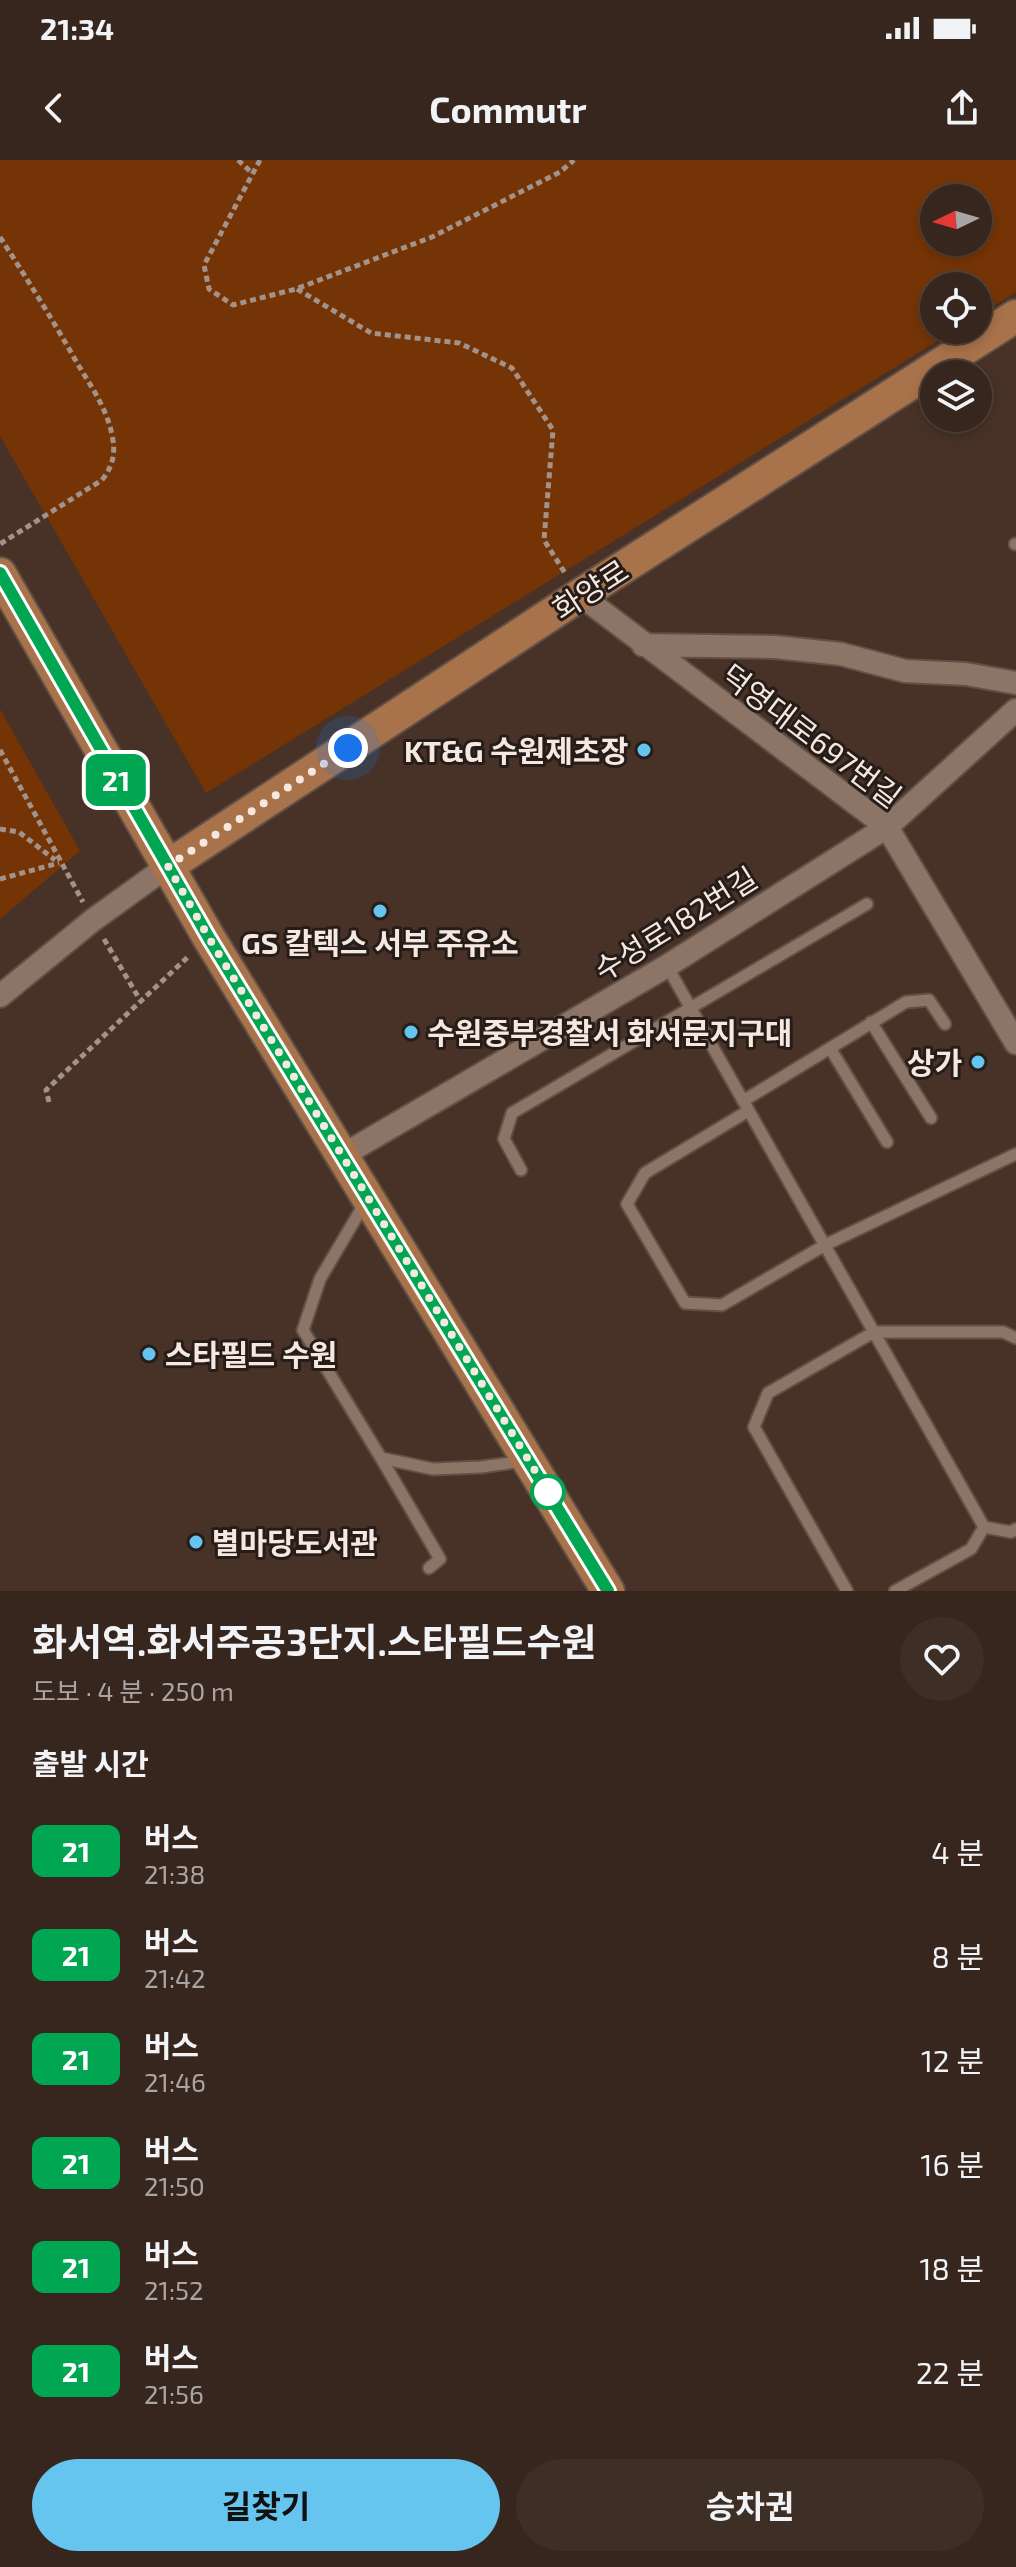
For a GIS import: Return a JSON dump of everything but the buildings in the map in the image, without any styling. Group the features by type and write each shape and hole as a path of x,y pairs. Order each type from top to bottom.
{"main road":[{"name":"화양로","path":"168,866 580,595 1016,316"},
{"path":"0,574 209,938 608,1591"}],"street":[{"name":"덕영대로697번길","path":"580,595 887,827 1016,1043"},
{"path":"643,645 775,647 841,654 905,671 966,674 1016,683"},
{"name":"수성로182번길","path":"343,1155 667,966 887,827 1016,710"},
{"path":"0,996 93,920 168,866"}],"lane":[{"path":"521,1170 504,1139 512,1113 867,904"},
{"path":"667,966 984,1527"},
{"path":"945,1024 929,1000 906,1002 830,1048 645,1173 627,1204 685,1303 722,1305 825,1245 1016,1154"},
{"path":"871,1022 931,1118"},
{"path":"830,1048 887,1142"},
{"path":"369,1197 320,1279 303,1330 440,1559 429,1568"},
{"path":"847,1591 754,1427 768,1393 874,1332 1003,1332 1016,1338"},
{"path":"381,1458 433,1469 481,1467 528,1460"},
{"path":"984,1527 1011,1532 1016,1529"},
{"path":"895,1591 971,1549 984,1527"}],"path":[{"path":"238,160 251,172"},
{"path":"260,160 204,265 209,289 233,305 296,289 432,237 560,172 574,160"},
{"path":"0,237 105,410 114,458 111,469 102,480 0,544"},
{"path":"296,289 371,333 459,343 512,368 553,430 544,540 580,595"},
{"path":"0,750 59,863"},
{"path":"0,829 19,832 59,863"},
{"path":"0,879 59,863"},
{"path":"49,1102 46,1090 209,938"}],"shaded area":[{"path":"0,160 1016,160 1016,292 992,307 992,272 920,272 920,344 932,344 206,793 0,436"},
{"path":"0,709 80,851 0,919"}],"bus line":[{"name":"21","path":"0,573 146,833 608,1591"}],"place":[{"name":"KT&G 수원제초장","path":"644,750"},
{"name":"GS 칼텍스 서부 주유소","path":"380,911"},
{"name":"수원중부경찰서 화서문지구대","path":"411,1032"},
{"name":"상가","path":"978,1062"},
{"name":"스타필드 수원","path":"149,1354"},
{"name":"별마당도서관","path":"196,1542"}],"route":[{"path":"348,748 168,866 548,1492"}]}
